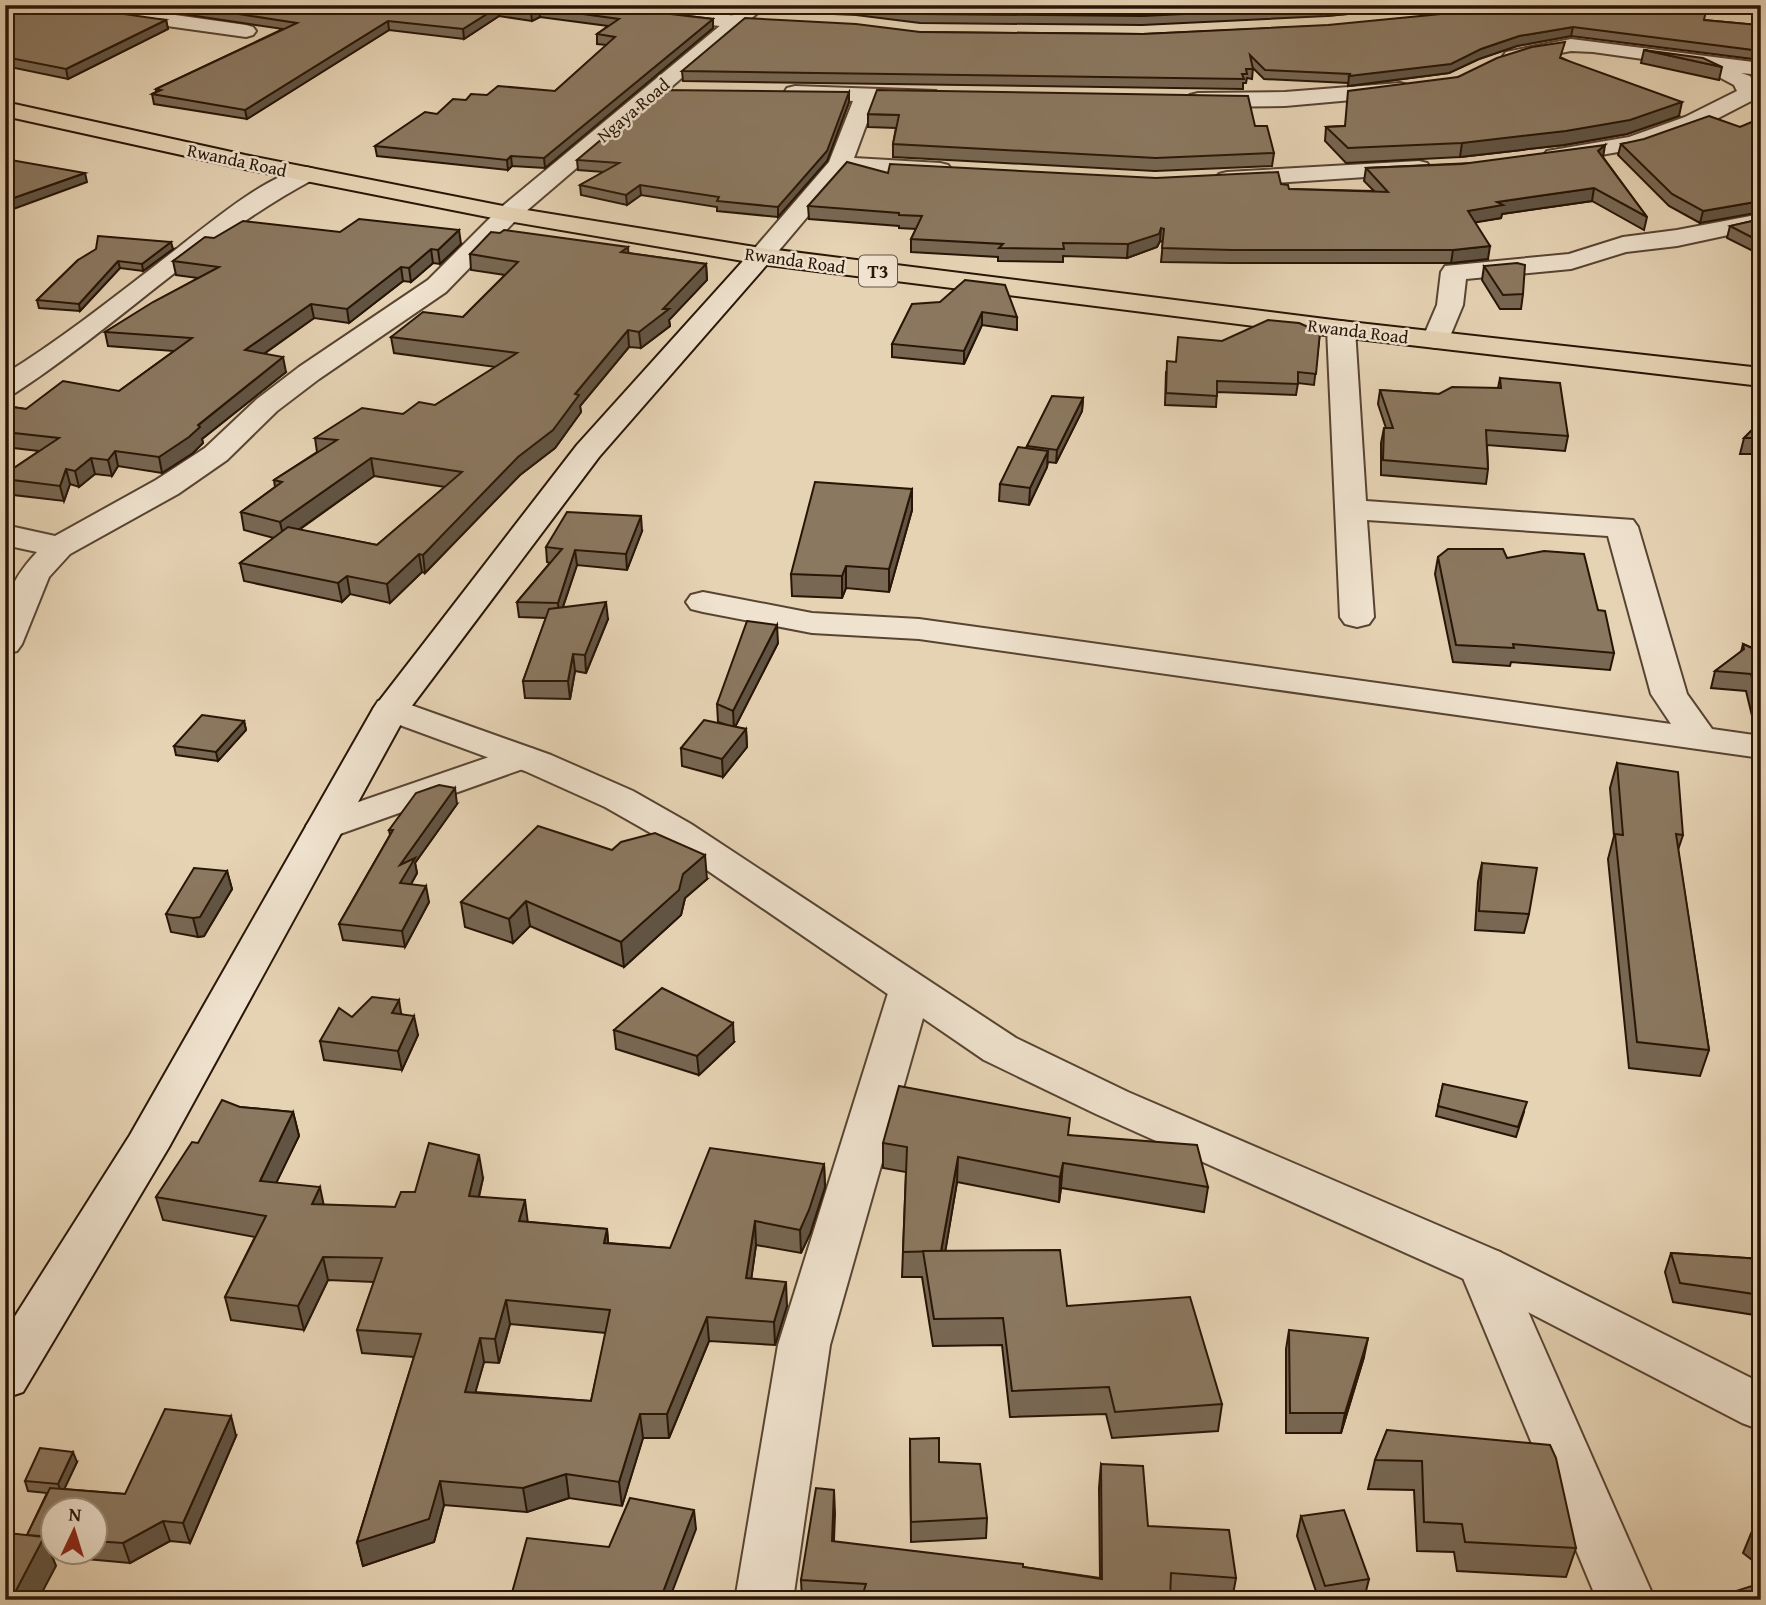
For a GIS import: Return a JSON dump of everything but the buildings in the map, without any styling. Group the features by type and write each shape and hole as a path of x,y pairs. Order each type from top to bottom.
{"highway":[{"name":"Rwanda Road","path":"5,109 306,174 508,214 761,256 1341,329 1761,377"}],"street":[{"path":"59,5 246,31"},
{"path":"590,5 750,16"},
{"name":"Ngaya Road","path":"5,644 34,574 59,547 167,487 216,454 267,405 309,373 437,286 508,214 750,16"},
{"path":"1487,65 1525,52 1572,45 1761,69"},
{"path":"1538,158 1633,143 1693,122 1749,93 1742,81 1736,77 1697,61"},
{"path":"1177,100 1285,99 1418,88"},
{"path":"657,90 685,91"},
{"path":"768,93 947,96"},
{"path":"5,1377 146,1147 391,709 588,452 841,164 866,95"},
{"path":"841,164 964,171"},
{"path":"1207,180 1447,167"},
{"path":"5,387 47,361 228,220 306,174"},
{"path":"1436,340 1450,305 1454,272 1571,261 1623,245 1677,238 1761,221"},
{"path":"1341,329 1357,617"},
{"path":"1351,509 1622,527 1669,694 1700,739"},
{"path":"5,535 59,547"},
{"path":"703,602 812,623 919,629 1761,747"},
{"path":"391,709 521,757 619,799 677,832 1000,1049 1112,1103 1483,1266 1761,1408"},
{"path":"326,826 521,757"},
{"path":"764,1600 804,1345 911,990"},
{"path":"1483,1266 1626,1600"}]}
